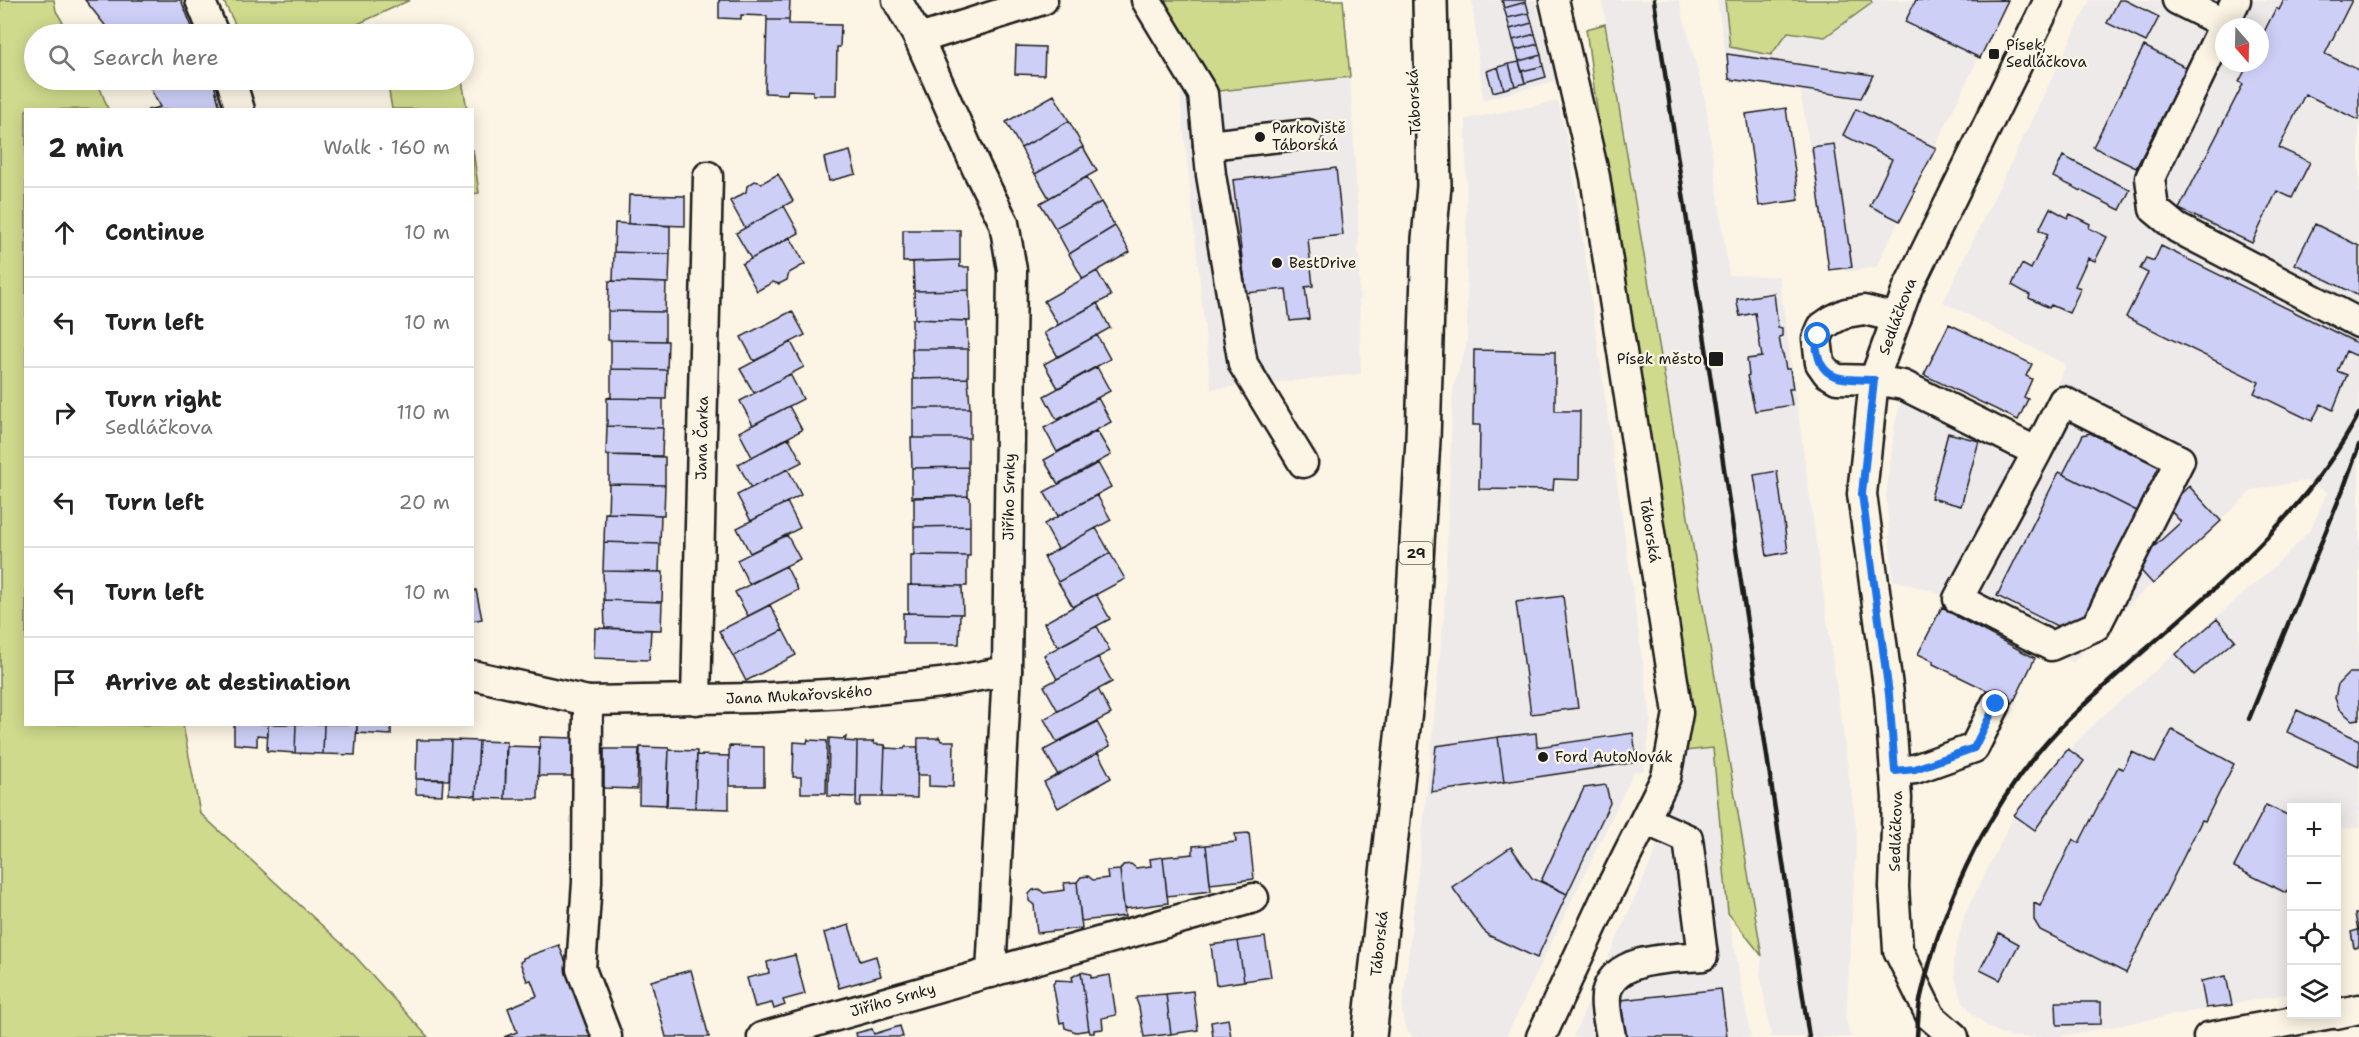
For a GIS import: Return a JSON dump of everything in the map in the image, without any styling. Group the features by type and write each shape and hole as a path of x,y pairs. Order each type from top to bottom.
{"main road":[{"name":"Táborská","path":"1408,0 1419,194 1428,239"},
{"name":"Táborská","path":"1369,1037 1410,664 1423,440 1428,239 1434,186 1430,0"}],"street":[{"path":"200,0 210,24"},
{"name":"Jiřího Srnky","path":"897,0 919,39 976,169 1004,223 1012,270 1007,671 991,973"},
{"path":"919,39 1043,0"},
{"path":"1146,0 1203,94 1211,176 1243,364 1303,463"},
{"name":"Táborská","path":"1541,1037 1666,777 1678,713 1595,177 1554,0"},
{"name":"Sedláčkova","path":"1954,1037 1931,1017 1898,950 1894,887 1897,798 1889,694 1862,494 1874,380 1908,287 2049,0"},
{"path":"2177,0 2231,12 2150,178 2154,209 2177,228 2359,323"},
{"path":"234,90 239,108"},
{"path":"1208,145 1308,134"},
{"name":"Jana Čarka","path":"696,700 708,176"},
{"path":"1897,318 1864,310 1846,313 1822,327 1817,339 1820,363 1827,373 1837,379 1874,380 1903,385 2037,452"},
{"path":"2063,401 2180,460 2096,626 2051,646 1958,599 2037,452 2063,401"},
{"name":"Jana Mukařovského","path":"474,675 588,701 696,700 845,693 941,683 1007,671"},
{"path":"588,701 586,882 581,969 607,1037"},
{"path":"1895,771 1915,769 1974,748 1996,704"},
{"path":"1611,1037 1607,990 1613,978 1621,970 1633,964 1703,956 1688,839 1645,820"},
{"name":"Jiřího Srnky","path":"762,1037 1254,898"},
{"path":"2341,1013 2359,1009"},
{"path":"2208,1037 2304,1019"}],"shaded area":[{"path":"1472,0 1535,0 1556,81 1483,100"},
{"path":"1602,0 1679,0 1705,99 1729,275 1779,276 1857,833 1846,1020 1851,1037 1771,1037 1760,973 1762,956"},
{"path":"1717,0 2007,0 1876,267 1847,272 1830,269 1800,90 1730,82"},
{"path":"2090,0 2359,0 2359,828 2341,829 2341,803 2287,803 2286,994 2057,1037 2009,1037 1990,1028 1972,1014 1962,999 1956,982 1953,961 1964,916 2013,818 2040,780 2096,722 2274,567 2311,529 2327,492 2306,481 2253,490 2095,637 2073,663 1932,591 1893,580 1886,496 1895,423 1911,369 2033,434 2066,365 1943,302"},
{"path":"1350,77 1358,212 1361,374 1211,389 1180,95"},
{"path":"1558,101 1571,157 1651,720 1644,770 1634,772 1506,1037 1413,1037 1406,1029 1402,1012 1444,612 1453,388 1467,342 1466,119"},
{"path":"1713,748 1728,913 1751,1037 1573,1037 1654,855 1685,751"}],"green space":[{"path":"0,0 54,0 56,11 64,24 24,24 24,90 101,90 108,108 24,108 24,726 183,726 200,813 354,955 428,1037 0,1037"},
{"path":"223,0 410,0 358,24 235,24"},
{"path":"1166,0 1343,0 1350,77 1219,91"},
{"path":"1725,0 1871,0 1872,3 1825,37 1788,32 1771,55 1730,47"},
{"path":"1605,24 1762,956 1728,913 1713,748 1685,751 1586,29"},
{"path":"389,90 464,90 467,108 392,108"},
{"path":"474,156 479,193 474,194"}],"building":[{"path":"85,0 181,0 191,24 104,24"},
{"path":"719,0 790,0 789,20 767,20 767,16 741,15 741,19 719,18"},
{"path":"1502,0 1526,0 1526,2 1504,8"},
{"path":"1916,0 2008,0 1980,58 1905,22"},
{"path":"2119,0 2125,0 2159,17 2146,42 2107,23"},
{"path":"2284,0 2352,0 2325,54 2359,70 2359,117 2358,120 2305,94 2279,148 2310,162 2292,198 2277,191 2252,243 2179,209 2243,84 2239,82 2244,72 2269,72 2269,22 2276,8 2279,10"},
{"path":"1526,2 1529,13 1507,18 1504,8"},
{"path":"1529,13 1532,23 1510,29 1507,18"},
{"path":"767,20 789,20 789,24 841,25 840,47 837,47 836,95 813,95 813,91 788,90 787,94 765,93"},
{"path":"1532,23 1535,34 1513,40 1510,29"},
{"path":"1535,34 1538,44 1516,50 1513,40"},
{"path":"1538,44 1541,55 1519,61 1516,50"},
{"path":"1016,46 1045,47 1044,75 1015,74"},
{"path":"2144,46 2187,68 2136,168 2093,147"},
{"path":"1727,54 1873,75 1861,98 1729,79"},
{"path":"1541,55 1543,66 1522,71 1519,61"},
{"path":"1519,62 1525,83 1515,86 1509,64"},
{"path":"1509,64 1515,86 1504,89 1498,67"},
{"path":"1543,66 1546,77 1525,83 1522,71"},
{"path":"1498,67 1504,89 1493,92 1487,71"},
{"path":"151,90 216,90 220,108 156,108 160,107"},
{"path":"1054,95 1069,121 1021,148 1006,122"},
{"path":"1786,108 1799,200 1759,206 1746,114"},
{"path":"1856,109 1936,148 1900,221 1870,206 1892,159 1843,135"},
{"path":"1069,121 1083,147 1035,174 1021,148"},
{"path":"1834,144 1852,267 1829,270 1812,147"},
{"path":"1083,147 1097,171 1049,198 1035,174"},
{"path":"850,151 856,174 829,181 824,158"},
{"path":"2063,156 2130,190 2120,210 2053,177"},
{"name":"BestDrive","path":"1336,168 1343,235 1308,239 1313,286 1305,287 1309,319 1290,321 1286,289 1246,293 1233,180"},
{"path":"778,174 793,201 745,228 730,201 746,192 747,186 755,181 762,183"},
{"path":"1087,177 1101,202 1055,228 1040,203"},
{"path":"629,195 685,196 685,226 628,224"},
{"path":"1101,202 1115,226 1069,254 1055,228"},
{"path":"784,206 799,233 751,259 736,233"},
{"path":"2050,208 2068,218 2070,214 2090,224 2089,228 2107,237 2095,261 2088,258 2075,286 2081,288 2069,313 2051,305 2049,308 2029,298 2030,295 2012,285 2022,264 2031,269 2048,234 2039,230"},
{"path":"615,223 670,226 670,254 614,252"},
{"path":"2315,224 2359,246 2359,296 2295,264"},
{"path":"1115,226 1130,252 1083,279 1069,254"},
{"path":"903,230 960,230 960,260 903,262"},
{"path":"790,237 805,264 789,273 787,280 779,284 773,282 757,291 742,264"},
{"path":"2161,246 2359,344 2357,356 2346,351 2337,371 2347,375 2333,410 2321,404 2312,421 2254,393 2259,382 2126,317 2148,273 2140,269 2146,258 2154,261"},
{"path":"614,252 670,254 669,283 613,281"},
{"path":"960,260 960,267 969,267 969,290 914,291 913,262"},
{"path":"1097,271 1111,296 1058,325 1044,301"},
{"path":"609,281 666,283 665,312 608,311"},
{"path":"969,290 970,321 915,319 914,291"},
{"path":"1774,293 1778,327 1782,328 1782,336 1779,337 1782,354 1786,369 1790,369 1793,389 1789,389 1792,405 1755,411 1747,376 1749,375 1747,359 1762,357 1755,313 1740,316 1737,299"},
{"path":"1097,303 1110,328 1058,357 1044,333"},
{"path":"608,311 665,312 665,341 608,340"},
{"path":"792,311 805,335 754,361 741,337"},
{"path":"912,319 967,321 968,349 912,349"},
{"path":"1949,324 2032,364 2026,376 2032,379 2024,397 2028,399 2018,420 1924,375"},
{"path":"1097,335 1110,359 1058,388 1044,364"},
{"path":"608,340 668,341 667,370 611,369 611,341"},
{"path":"791,342 804,367 754,393 740,369"},
{"path":"912,349 968,349 968,378 913,379"},
{"path":"1474,350 1555,352 1555,411 1580,411 1579,480 1554,479 1553,490 1479,489 1480,425 1473,425"},
{"path":"1097,367 1110,391 1057,420 1044,396"},
{"path":"611,369 667,370 666,399 607,398 611,397"},
{"path":"790,374 803,399 753,425 740,401"},
{"path":"968,378 970,408 913,408 913,379"},
{"path":"607,398 663,399 663,428 607,426"},
{"path":"1098,398 1111,422 1057,452 1044,428"},
{"path":"789,406 802,430 752,457 739,432"},
{"path":"913,408 970,408 970,438 913,438"},
{"path":"607,426 663,428 662,456 606,455"},
{"path":"1097,431 1111,455 1058,484 1044,460"},
{"path":"1948,433 1979,441 1961,506 1931,498"},
{"path":"2090,433 2164,469 2141,513 2063,474 2083,435"},
{"path":"789,438 802,462 751,488 738,464"},
{"path":"911,438 968,438 968,467 912,468"},
{"path":"606,455 665,457 665,485 609,484 609,456"},
{"path":"1098,463 1111,487 1058,516 1044,492"},
{"path":"968,467 968,496 912,498 912,468"},
{"path":"788,469 801,495 751,521 737,495"},
{"path":"1777,471 1788,552 1767,556 1754,475"},
{"path":"2059,472 2141,513 2089,619 2063,629 1997,596"},
{"path":"609,484 665,485 664,515 608,513"},
{"path":"2189,486 2221,521 2153,584 2135,564 2181,522 2167,507"},
{"path":"1097,495 1111,520 1058,549 1044,524"},
{"path":"968,496 970,498 970,526 914,527 914,497"},
{"path":"787,502 800,528 750,553 737,528"},
{"path":"605,513 661,515 660,544 604,542"},
{"path":"970,526 970,556 914,555 914,527"},
{"path":"1096,528 1110,553 1058,582 1044,557"},
{"path":"787,535 800,559 749,584 737,560"},
{"path":"604,542 660,544 659,572 603,571"},
{"path":"1110,553 1125,579 1073,607 1058,582"},
{"path":"911,555 967,556 967,586 911,585"},
{"path":"786,566 798,590 748,616 735,592"},
{"path":"603,571 663,572 662,602 604,600"},
{"path":"908,585 962,586 963,614 908,613"},
{"path":"474,590 476,590 482,619 474,621"},
{"path":"1096,594 1110,619 1058,647 1044,623"},
{"path":"1563,596 1578,708 1531,714 1516,602"},
{"path":"604,600 662,602 661,630 605,628"},
{"path":"770,605 783,630 733,656 719,631"},
{"path":"1942,607 2035,658 2013,703 1933,664 1933,661 1918,654"},
{"path":"903,613 960,614 959,644 903,644"},
{"path":"2217,619 2235,640 2194,675 2176,654"},
{"path":"1097,626 1110,651 1057,679 1044,655"},
{"path":"595,628 651,630 649,660 594,658"},
{"path":"783,630 796,655 746,681 733,656"},
{"path":"1098,657 1112,682 1058,711 1044,686"},
{"path":"2349,673 2359,673 2359,719 2352,720 2339,709 2335,698 2338,684"},
{"path":"1098,689 1111,714 1057,742 1044,719"},
{"path":"2297,710 2359,740 2359,766 2287,732"},
{"path":"1097,722 1110,746 1058,775 1044,750"},
{"path":"234,726 268,726 268,736 257,735 257,746 234,744"},
{"path":"268,726 296,726 295,753 267,751"},
{"path":"296,726 324,726 323,754 295,753"},
{"path":"324,726 357,726 355,755 323,754"},
{"path":"357,726 391,726 391,735 357,733"},
{"path":"2172,730 2234,764 2205,821 2202,820 2126,973 2040,930 2034,920 2034,903 2040,906 2073,839 2079,843 2118,767 2123,769 2132,752 2155,763"},
{"path":"1536,733 1537,747 1633,733 1637,762 1504,782 1498,737"},
{"path":"939,736 941,741 954,741 953,787 929,786 929,775 917,775 918,738 939,738"},
{"path":"540,737 573,738 572,776 538,776"},
{"path":"846,737 845,741 857,742 856,797 828,796 829,738 843,739"},
{"path":"1498,737 1504,782 1431,792 1436,746"},
{"path":"808,739 827,741 826,793 801,793 801,777 793,777 794,742 807,743"},
{"path":"417,740 451,740 449,780 416,779"},
{"path":"451,740 479,741 476,796 449,794"},
{"path":"873,740 874,744 885,745 883,797 861,797 860,806 856,806 857,742 873,742"},
{"path":"479,741 507,742 505,799 476,798"},
{"path":"885,745 886,748 904,749 906,745 906,747 918,747 917,798 883,797"},
{"path":"506,746 539,747 538,799 505,799"},
{"path":"729,746 764,747 764,786 729,786"},
{"path":"640,747 669,748 667,805 639,804"},
{"path":"604,749 639,749 637,789 604,788"},
{"path":"2068,749 2084,761 2035,830 2014,815"},
{"path":"669,750 697,751 695,808 666,807"},
{"path":"1098,753 1111,778 1058,808 1044,782"},
{"path":"697,755 729,756 729,809 695,808"},
{"path":"416,779 443,779 442,795 416,794"},
{"path":"1606,785 1610,803 1567,894 1541,881 1584,788"},
{"path":"2266,805 2287,815 2286,893 2234,867"},
{"path":"1249,833 1254,879 1210,884 1206,845 1236,842 1235,834"},
{"path":"1206,845 1211,891 1167,896 1163,857 1193,854 1193,846"},
{"path":"1511,847 1532,878 1567,894 1537,958 1490,936 1483,930 1452,887"},
{"path":"1163,857 1168,903 1124,909 1120,870 1123,865 1131,864 1136,868 1151,866 1150,859"},
{"path":"1120,870 1125,916 1081,921 1077,882 1081,877 1088,876 1093,880 1108,878 1107,871"},
{"path":"1077,882 1082,928 1037,933 1034,905 1029,901 1029,894 1039,889 1044,893 1065,890 1064,883"},
{"path":"2355,914 2359,914 2359,947 2354,948 2351,932 2358,930"},
{"path":"849,925 860,961 876,956 881,976 839,988 824,933"},
{"path":"1999,933 2019,944 2000,980 1980,970"},
{"path":"1265,937 1271,977 1244,981 1238,941"},
{"path":"1238,941 1244,981 1216,985 1211,945"},
{"path":"559,945 595,1037 504,1037 517,1032 508,1008 537,996 531,980 527,981 520,962 523,958"},
{"path":"795,955 805,994 783,1000 785,1005 774,1009 772,1003 755,1007 747,978 769,973 767,962"},
{"path":"691,970 709,1037 666,1037 651,981"},
{"path":"1081,972 1091,974 1091,978 1110,975 1116,1015 1102,1018 1103,1029 1094,1030 1094,1033 1090,1033 1089,1030"},
{"path":"1081,972 1089,1030 1076,1032 1065,1028 1064,1022 1060,1023 1053,984 1056,980 1073,981 1072,977"},
{"path":"2226,976 2232,1005 2206,1008 2201,981"},
{"path":"1721,989 1727,1037 1625,1037 1621,1000"},
{"path":"1193,991 1198,1030 1171,1034 1166,994"},
{"path":"1166,994 1171,1034 1144,1037 1136,999 1139,996"},
{"path":"2056,1002 2101,1002 2101,1024 2057,1025"},
{"path":"1228,1019 1231,1037 1213,1037 1211,1022"},
{"path":"900,1026 903,1037 857,1037 856,1033 872,1029 874,1034"}],"railway":[{"path":"1654,0 1809,1037"},
{"path":"1917,1037 1921,996 1943,921 1976,847 2018,778 2042,747 2069,719 2264,540 2331,460 2359,414"},
{"path":"2249,719 2359,445"}],"place":[{"name":"Písek, Sedláčkova","path":"1994,54"},
{"name":"Parkoviště Táborská","path":"1260,137"},
{"name":"BestDrive","path":"1277,263"},
{"name":"Písek město","path":"1716,359"},
{"name":"Ford AutoNovák","path":"1543,757"}],"route":[{"path":"1818,336 1817,350 1820,363 1827,373 1837,379 1874,380 1862,494 1889,694 1895,771 1915,769 1974,748 1996,704"}]}
